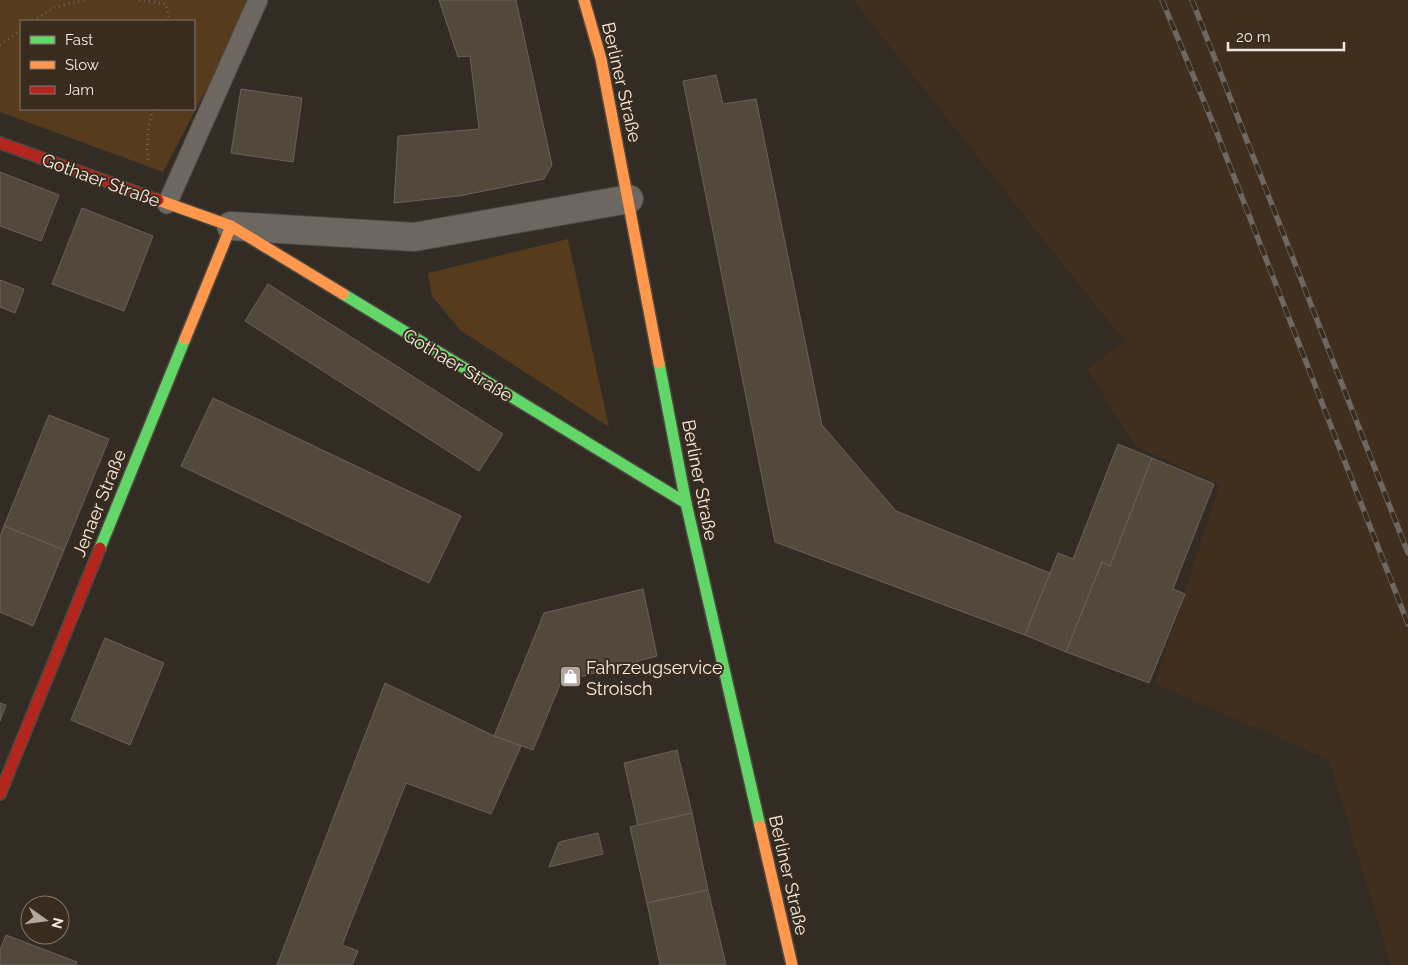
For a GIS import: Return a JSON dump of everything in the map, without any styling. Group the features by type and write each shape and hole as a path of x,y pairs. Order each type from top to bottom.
{"street":[{"name":"Berliner Straße","path":"584,0 601,59 686,504 792,965"},
{"name":"Gothaer Straße","path":"0,143 231,226 686,504"},
{"name":"Gothaer Straße","path":"231,226 414,238 629,199"},
{"name":"Jenaer Straße","path":"0,794 231,226"}],"lane":[{"path":"167,204 258,0"}],"path":[{"path":"34,20 54,7 86,0"},
{"path":"139,0 166,4 170,20"},
{"path":"0,45 20,31"},
{"path":"144,195 148,160 146,146 149,120 153,110"}],"shaded area":[{"path":"0,0 253,0 163,172 0,112"},
{"path":"853,0 1408,0 1408,965 1391,965 1329,760 1155,684 1220,484 1135,446 1087,369 1125,342"},
{"path":"568,239 609,427 460,330 432,296 428,273"}],"building":[{"path":"439,0 516,0 552,165 544,179 459,196 394,203 398,136 479,129 470,56 458,57"},
{"path":"716,75 723,104 756,99 822,425 896,511 1050,573 1025,635 775,542 683,81"},
{"path":"241,89 302,98 293,162 231,153"},
{"path":"0,172 59,195 41,241 0,226"},
{"path":"82,208 153,236 124,311 52,284"},
{"path":"0,280 24,289 15,313 0,307"},
{"path":"268,284 503,434 479,471 245,321"},
{"path":"213,398 461,516 429,583 181,466"},
{"path":"49,415 109,439 64,550 4,526"},
{"path":"1118,444 1152,458 1110,566 1102,562 1066,652 1025,635 1058,553 1073,559"},
{"path":"1152,458 1214,484 1173,589 1185,594 1149,683 1066,652 1102,562 1110,566"},
{"path":"4,526 64,550 33,626 0,612 0,537"},
{"path":"643,589 657,656 561,682 533,750 494,736 544,613"},
{"path":"105,638 164,663 130,745 71,720"},
{"path":"385,683 494,736 521,746 491,814 406,783 342,945 358,951 352,965 277,965"},
{"path":"0,703 6,705 0,721"},
{"path":"677,750 692,813 638,826 624,763"},
{"path":"692,813 708,890 647,903 630,827"},
{"path":"598,833 603,854 549,867 559,842"},
{"path":"708,890 726,965 660,965 647,903"},
{"path":"6,935 20,940 20,945 32,945 77,962 76,965 0,965 0,950"}],"railway":[{"path":"1162,0 1217,133 1408,624"},
{"path":"1192,0 1408,553"}],"traffic: fast":[{"path":"343,294 686,503"},
{"path":"100,548 185,339"},
{"path":"659,363 686,503 760,826"}],"traffic: slow":[{"path":"584,0 601,59 659,363"},
{"path":"158,200 231,226 343,294"},
{"path":"185,339 231,226"},
{"path":"760,826 792,965"}],"traffic: jam":[{"path":"0,143 158,200"},
{"path":"0,794 100,548"}],"place":[{"name":"Fahrzeugservice Stroisch","path":"570,677"}]}
